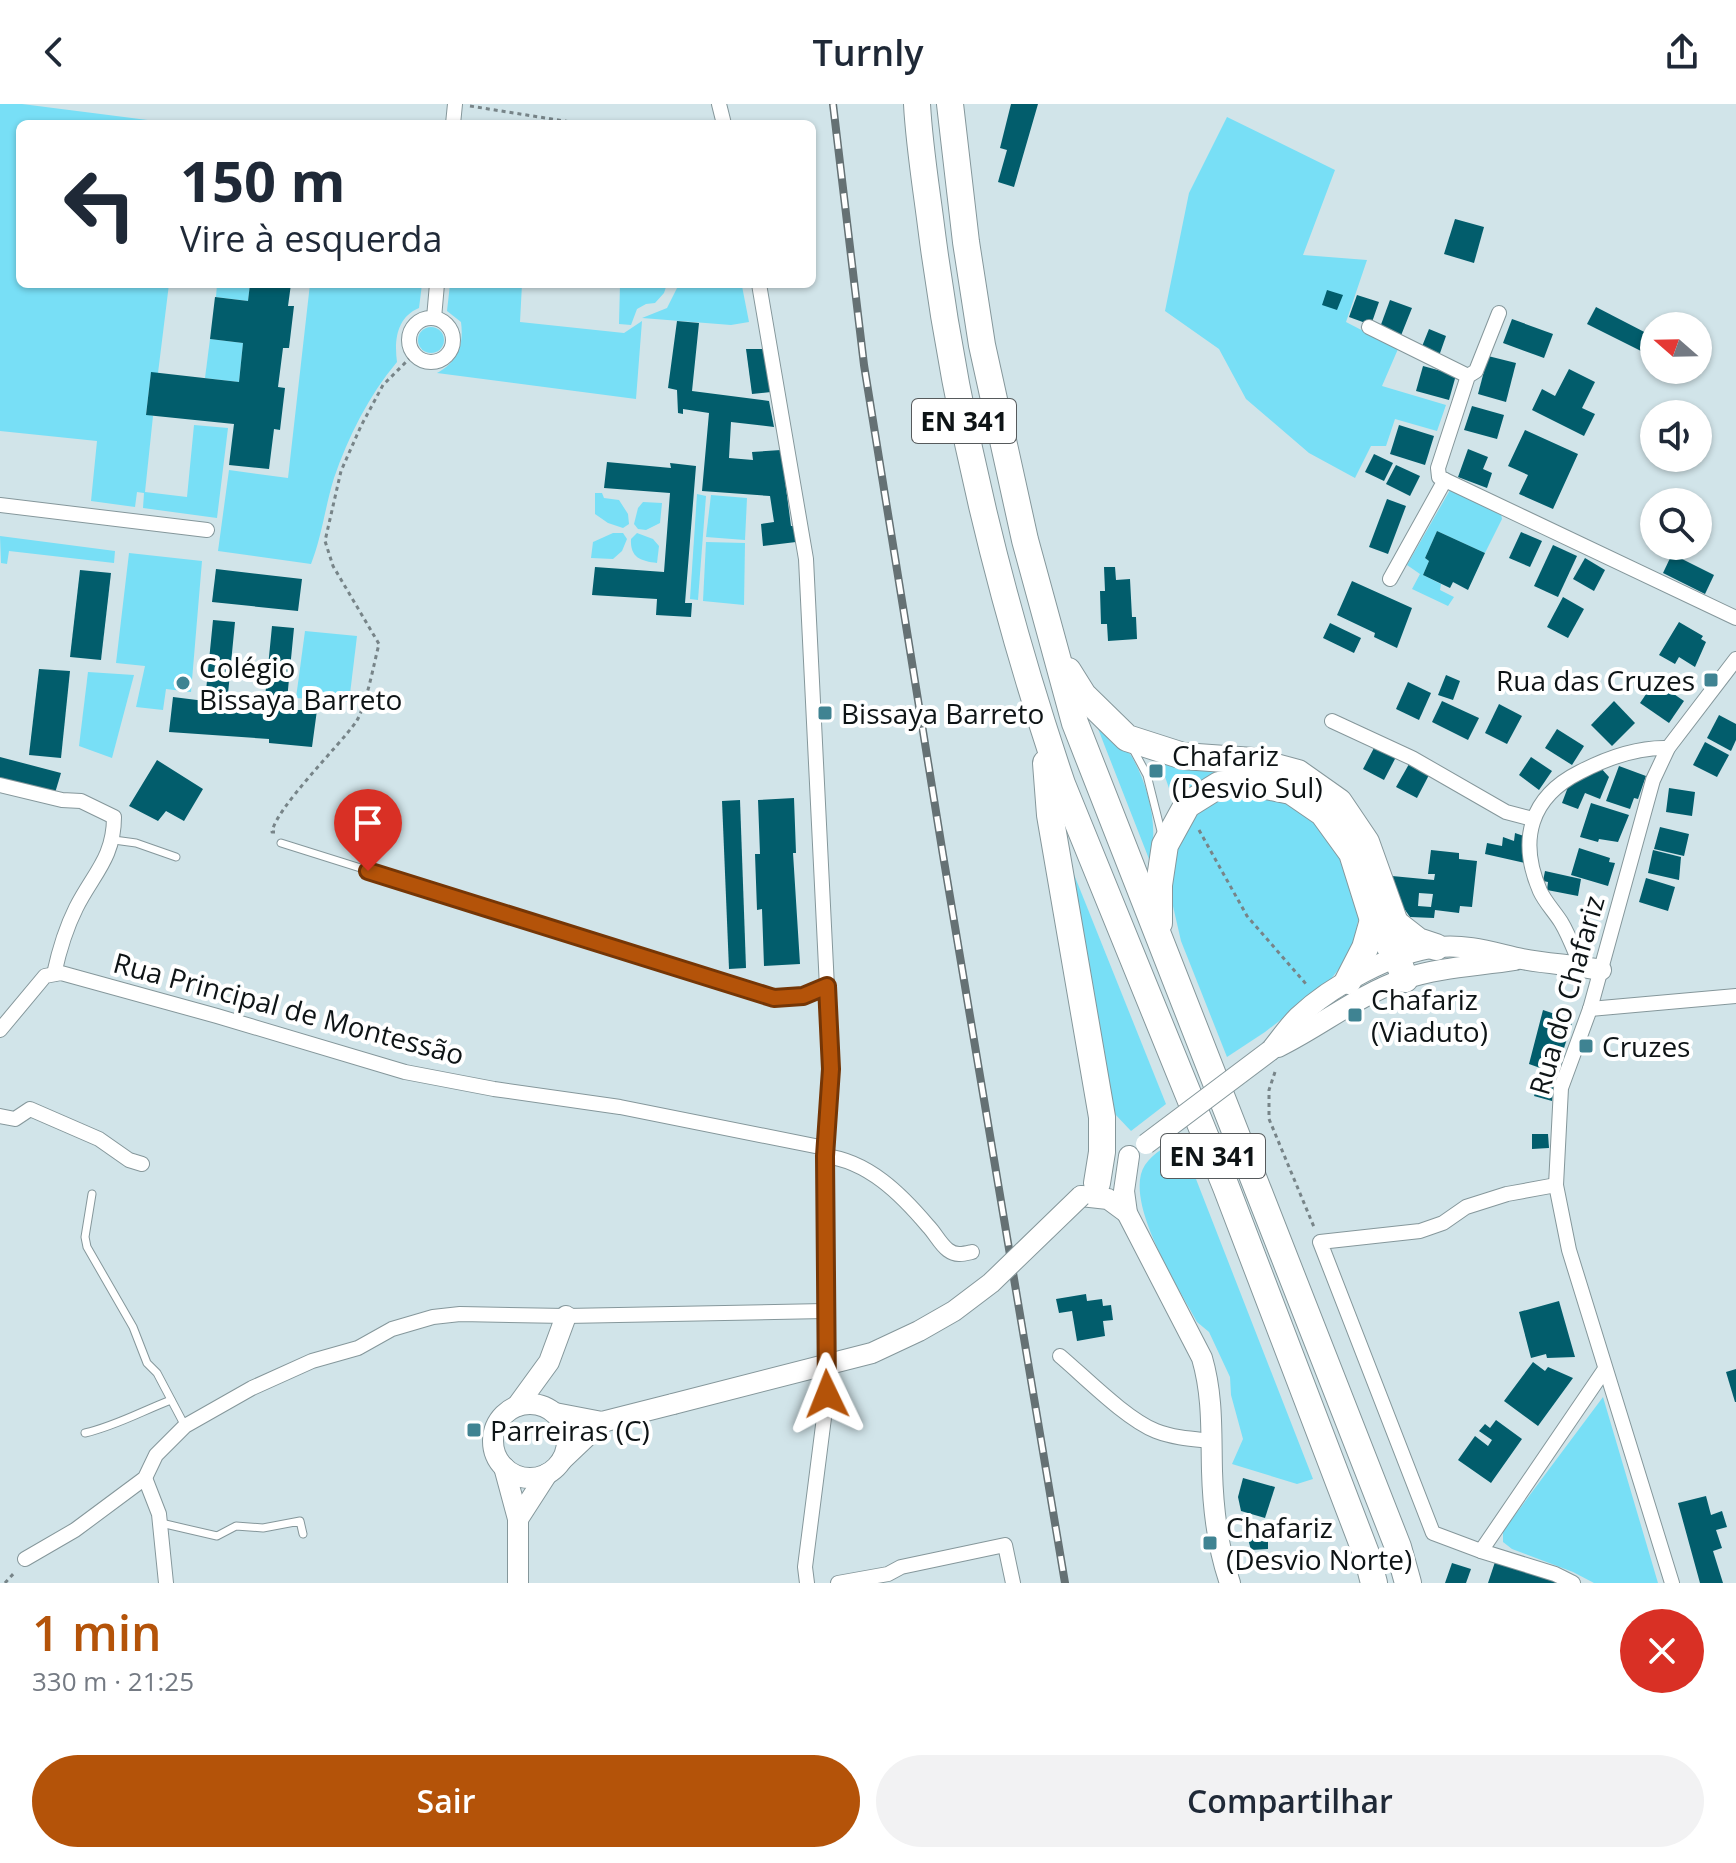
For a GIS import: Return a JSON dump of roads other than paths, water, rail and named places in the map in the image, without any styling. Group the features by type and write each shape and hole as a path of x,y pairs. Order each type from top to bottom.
{"highway":[{"name":"EN 341","path":"917,104 950,355 996,559 1044,731 1062,784 1232,1202 1367,1556 1374,1583"},
{"name":"EN 341","path":"950,104 982,345 1025,540 1075,723 1398,1547 1408,1583"},
{"path":"1053,646 1083,695 1127,738 1183,756 1253,761 1298,773 1339,802 1366,842 1384,921 1418,941 1436,947"},
{"path":"1044,731 1050,815 1102,1117 1102,1152 1089,1189"},
{"path":"1159,938 1159,885 1165,845 1187,805 1219,785 1247,782 1291,791 1323,813 1352,853 1384,921 1401,968"},
{"path":"1348,981 1365,948 1384,921"}],"street":[{"path":"434,318 437,288"},
{"path":"760,288 806,559 831,1069 825,1152 827,1394 805,1567 807,1583"},
{"path":"1499,313 1476,371 1468,376 1438,468 1439,477 1736,618"},
{"path":"434,318 441,320 451,330 453,337 446,356 434,362 420,359 414,354 409,340 419,321 434,318"},
{"path":"1369,327 1468,376"},
{"path":"1390,579 1445,480"},
{"path":"0,505 207,530"},
{"name":"Rua do Chafariz","path":"1672,1583 1569,1250 1556,1185 1561,1088 1590,1009 1591,968 1653,780 1668,748 1736,659"},
{"path":"1332,721 1412,758 1506,812 1533,819"},
{"path":"1591,968 1541,893 1531,856 1533,819 1540,802 1552,789 1581,771 1642,749 1668,748"},
{"path":"0,785 62,800 81,801 114,817 114,840 61,941 54,974 45,976 0,1030"},
{"path":"517,1406 535,1404 554,1412 602,1422 872,1353 954,1311 991,1283 1089,1189 1138,1150 1271,1050 1361,999 1401,968 1436,947 1471,947 1522,959 1591,968"},
{"path":"1271,1050 1297,1019 1348,981 1401,968 1442,969 1522,959"},
{"name":"Rua Principal de Montessão","path":"54,974 61,973 203,1012 405,1072 494,1089 620,1107 825,1152 847,1159 878,1176 926,1224 946,1249 957,1255 972,1252"},
{"path":"1590,1009 1736,996"},
{"path":"0,1116 15,1119 30,1109 99,1139 129,1160 142,1164"},
{"path":"1138,1150 1124,1191 1127,1213 1202,1358 1212,1404 1212,1474 1220,1540 1230,1583"},
{"path":"1089,1189 1110,1184 1124,1191"},
{"path":"1556,1185 1507,1194 1466,1207 1443,1223 1420,1231 1320,1242 1433,1533 1555,1574 1573,1583"},
{"path":"1089,1189 1127,1213"},
{"path":"25,1559 75,1530 145,1478 156,1455 185,1426 252,1388 312,1361 358,1348 392,1329 433,1317 460,1314 566,1316 825,1311"},
{"path":"566,1316 549,1362 517,1406 500,1419 493,1438 497,1459 504,1467 524,1477 554,1467 602,1422"},
{"path":"1060,1356 1135,1419 1155,1431 1212,1441"},
{"path":"518,1519 567,1448 563,1423 554,1412 549,1362"},
{"path":"1481,1551 1605,1369"},
{"path":"504,1467 518,1519 518,1583"},
{"path":"145,1478 159,1514 166,1583"},
{"path":"838,1583 1005,1545 1013,1583"}],"lane":[{"path":"1127,738 1147,775 1165,845"},
{"path":"114,840 136,843 176,857"},
{"path":"281,843 774,998 803,996 827,986"},
{"path":"92,1194 85,1237 87,1247 133,1327 147,1363 157,1373 185,1426"},
{"path":"85,1433 127,1421 171,1400"},
{"path":"160,1522 217,1536 236,1526 263,1528 300,1521 303,1534"}],"railway":[{"path":"833,104 864,365 1065,1583"}],"place":[{"name":"Rua das Cruzes","path":"1711,680"},
{"name":"Colégio Bissaya Barreto","path":"183,683"},
{"name":"Bissaya Barreto","path":"825,713"},
{"name":"Chafariz (Desvio Sul)","path":"1156,771"},
{"name":"Chafariz (Viaduto)","path":"1355,1015"},
{"name":"Cruzes","path":"1586,1046"},
{"name":"Parreiras (C)","path":"474,1430"},
{"name":"Chafariz (Desvio Norte)","path":"1210,1543"}]}
